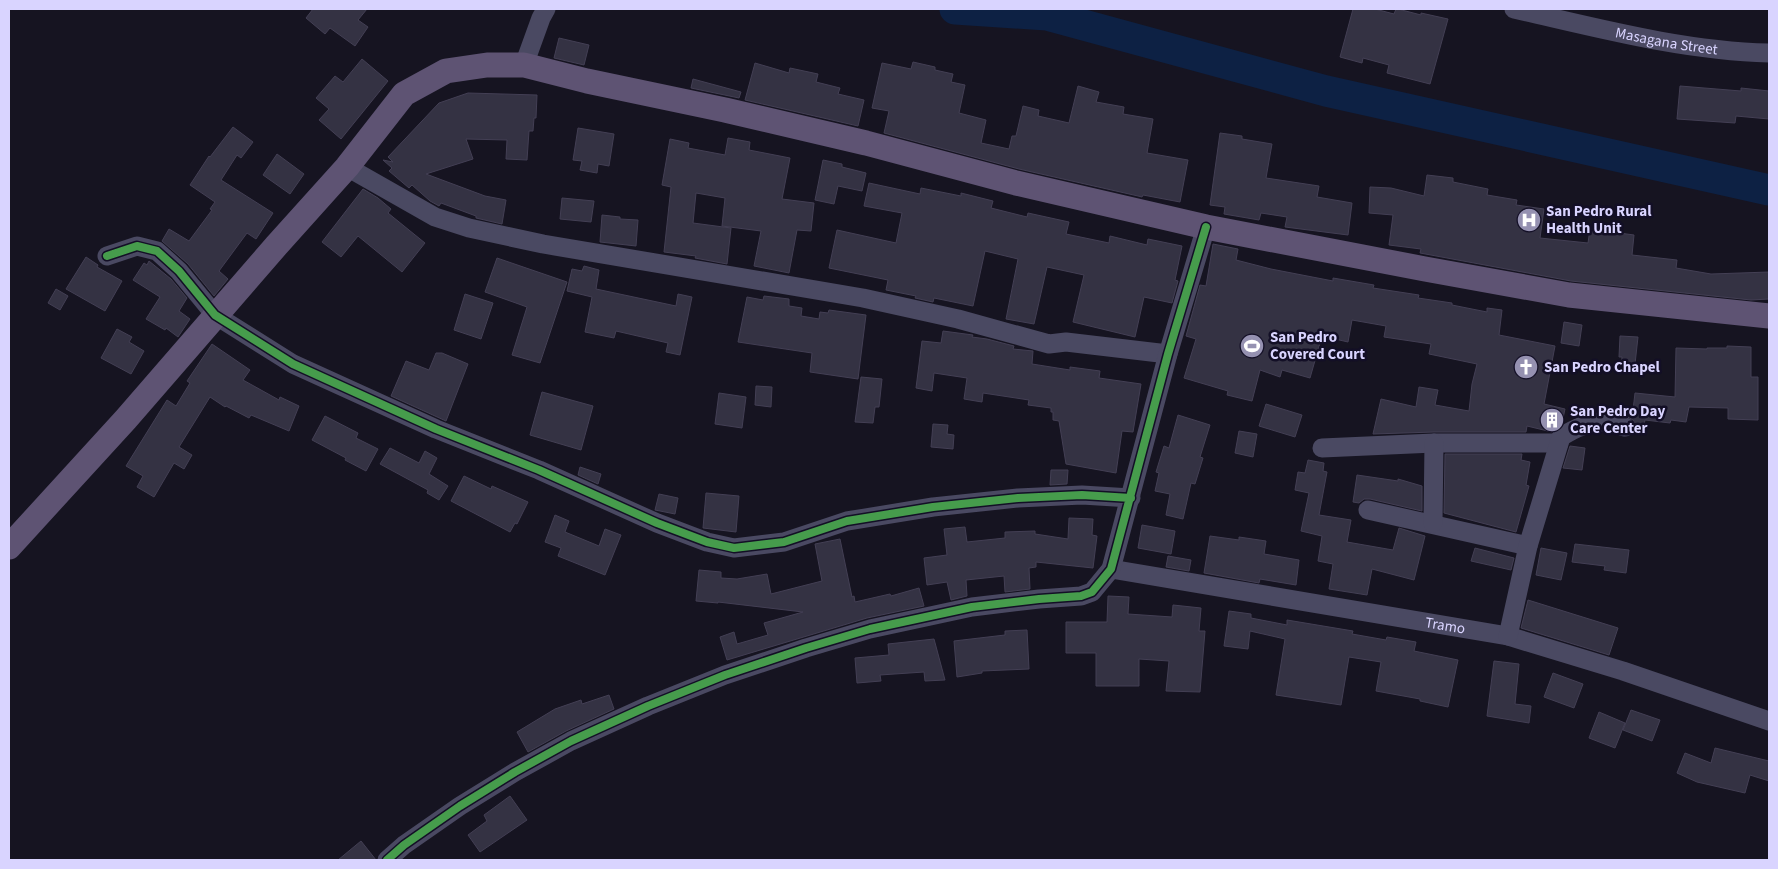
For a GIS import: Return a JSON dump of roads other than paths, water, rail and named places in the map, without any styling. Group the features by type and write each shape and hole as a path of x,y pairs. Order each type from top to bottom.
{"main road":[{"path":"9,547 126,418 347,167 404,94 446,71 487,65 524,65 587,81 725,110 847,139 1016,183 1206,227 1569,295 1769,316"}],"street":[{"path":"524,65 546,9"},
{"name":"Masagana Street","path":"1514,9 1710,49 1769,53"},
{"path":"347,167 435,217 469,228 543,244 863,298 958,319 1050,344 1066,342 1168,354"},
{"path":"386,860 404,845 460,806 515,772 571,741 716,678 870,629 972,607 1081,596 1092,592 1111,569 1168,354 1206,227"},
{"path":"107,256 137,246 157,251 179,271 215,315 302,368 436,429 539,470 657,523 707,542 734,548 784,542 847,521 933,507 1018,498 1082,495 1131,498"},
{"path":"1508,636 1528,546 1561,437 1570,431 1592,423 1603,422 1625,427"},
{"path":"1322,448 1434,443 1559,443"},
{"path":"1432,524 1434,443"},
{"path":"1368,510 1528,546"},
{"name":"Tramo","path":"1111,569 1508,636 1623,671 1769,722"}],"waterway":[{"path":"955,9 1047,15 1326,91 1769,190"}],"place":[{"name":"San Pedro Rural Health Unit","path":"1529,220"},
{"name":"San Pedro Covered Court","path":"1252,346"},
{"name":"San Pedro Chapel","path":"1526,367"},
{"name":"San Pedro Day Care Center","path":"1552,420"}]}
